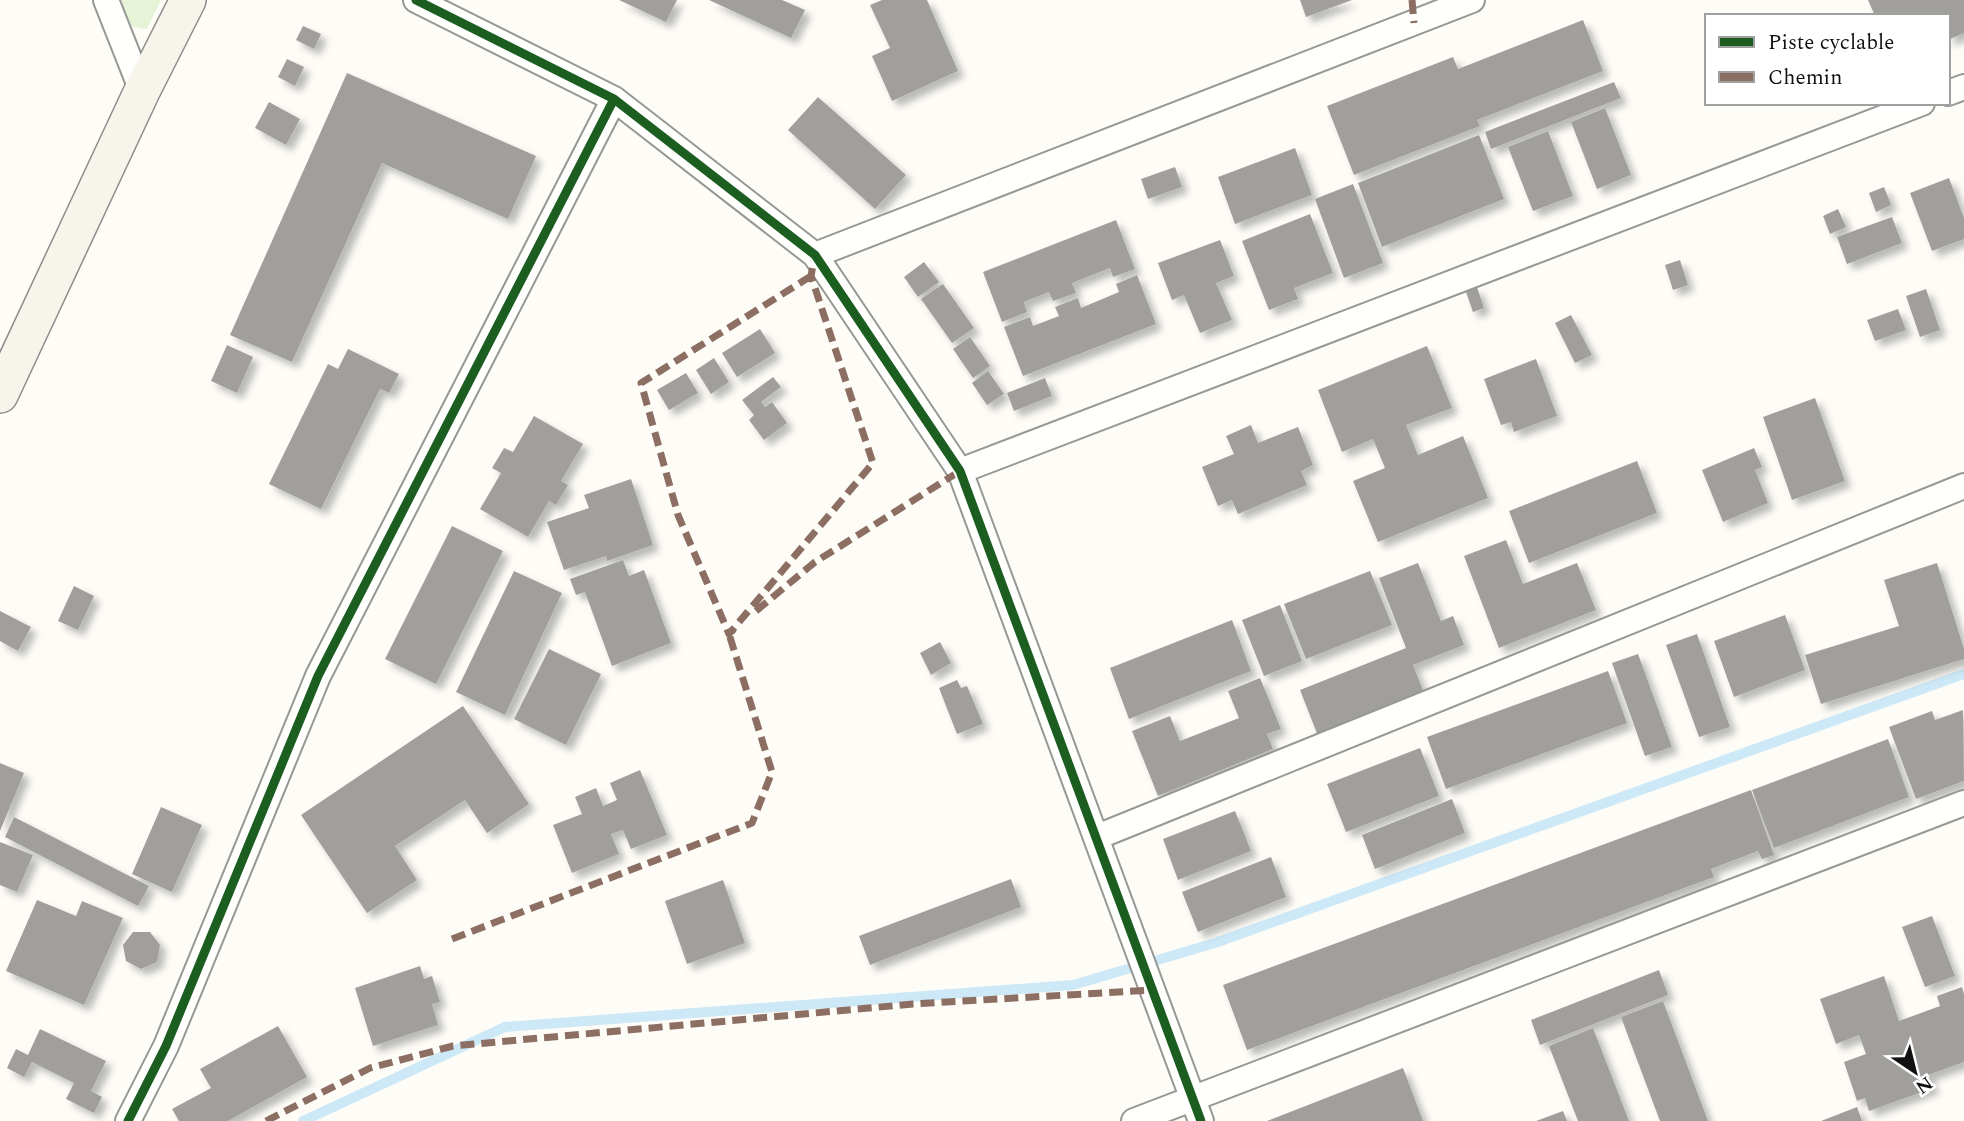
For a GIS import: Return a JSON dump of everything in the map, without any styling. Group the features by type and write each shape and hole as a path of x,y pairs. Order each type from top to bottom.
{"main road":[{"path":"0,395 142,91 188,0"}],"street":[{"path":"106,0 142,91"},
{"path":"416,0 614,99 815,255 960,471 1197,1110"},
{"path":"815,255 1472,0"},
{"path":"128,1121 166,1046 318,676 614,99"},
{"path":"960,471 1917,105"},
{"path":"1097,837 1964,485"},
{"path":"1134,1121 1197,1110 1964,803"}],"green space":[{"path":"117,0 161,0 147,29 127,26"}],"building":[{"path":"619,0 677,0 666,22"},
{"path":"709,0 782,0 805,10 791,38"},
{"path":"882,0 927,0 958,71 892,101 872,56 890,48 870,5"},
{"path":"1300,0 1352,0 1306,17"},
{"path":"1868,0 1964,0 1964,33 1950,39 1950,14 1874,14"},
{"path":"1583,20 1603,71 1477,120 1480,126 1354,175 1327,106 1453,57 1458,69"},
{"path":"303,26 321,34 314,49 296,40"},
{"path":"287,59 304,67 295,86 278,77"},
{"path":"347,73 536,156 508,219 382,163 292,362 230,335"},
{"path":"1614,82 1621,98 1491,149 1485,132"},
{"path":"818,97 906,175 875,209 788,130"},
{"path":"269,102 300,119 286,145 255,128"},
{"path":"1605,108 1631,175 1597,189 1571,122"},
{"path":"1548,131 1573,196 1533,211 1508,147"},
{"path":"1479,135 1504,199 1382,247 1358,183"},
{"path":"1295,148 1312,195 1235,224 1218,177"},
{"path":"1175,167 1182,187 1148,199 1141,179"},
{"path":"1949,178 1964,218 1964,239 1932,251 1910,193"},
{"path":"1353,184 1383,263 1344,278 1315,199"},
{"path":"1884,187 1891,205 1876,212 1869,193"},
{"path":"1838,209 1846,227 1830,234 1823,216"},
{"path":"1310,214 1333,273 1294,288 1298,299 1269,310 1242,241"},
{"path":"1892,217 1902,243 1847,264 1837,237"},
{"path":"1116,220 1135,269 1113,277 1110,268 1072,283 1076,293 1053,301 1049,292 1024,302 1027,312 1002,322 983,272"},
{"path":"1220,240 1234,276 1216,283 1232,320 1200,333 1184,295 1172,300 1158,263"},
{"path":"1680,260 1688,285 1673,290 1665,265"},
{"path":"924,262 939,282 918,297 904,277"},
{"path":"1137,275 1156,324 1023,376 1004,327 1030,317 1033,326 1059,316 1055,307 1078,298 1081,308 1119,292 1116,284"},
{"path":"943,284 974,328 952,343 921,299"},
{"path":"1477,287 1484,308 1473,312 1466,292"},
{"path":"1926,289 1940,330 1920,337 1906,296"},
{"path":"1898,309 1906,330 1875,341 1867,320"},
{"path":"1571,315 1592,355 1575,363 1555,323"},
{"path":"760,329 775,353 737,377 722,353"},
{"path":"970,337 990,366 973,378 953,349"},
{"path":"227,345 253,357 237,393 211,381"},
{"path":"1427,346 1452,408 1406,425 1418,455 1463,436 1488,498 1378,542 1353,481 1385,468 1373,439 1342,452 1318,390"},
{"path":"348,349 399,374 389,393 380,389 321,509 269,484 328,364 338,369"},
{"path":"714,358 729,382 711,394 696,370"},
{"path":"1536,359 1557,416 1514,432 1511,422 1501,425 1484,379"},
{"path":"988,371 1004,394 987,405 972,383"},
{"path":"686,373 698,393 669,410 657,390"},
{"path":"773,377 781,387 761,402 765,407 772,402 787,423 764,440 749,420 754,415 742,400"},
{"path":"1045,378 1052,396 1014,411 1007,393"},
{"path":"1815,398 1845,481 1792,500 1763,417"},
{"path":"534,416 583,444 561,481 568,485 556,505 549,501 528,537 480,509 501,473 492,468 504,448 513,452"},
{"path":"1251,425 1258,443 1298,427 1313,465 1301,471 1307,485 1238,514 1232,500 1218,506 1202,467 1234,454 1226,436"},
{"path":"1754,448 1762,467 1755,470 1768,503 1723,522 1702,470"},
{"path":"1637,461 1657,513 1529,563 1509,511"},
{"path":"631,479 653,545 607,561 606,556 564,570 547,522 589,508 584,495"},
{"path":"452,526 503,551 436,684 385,659"},
{"path":"1506,540 1523,584 1577,563 1596,610 1499,648 1464,556"},
{"path":"623,560 629,576 644,570 671,643 612,666 585,592 576,595 570,579"},
{"path":"1418,563 1441,621 1453,616 1464,645 1413,665 1425,695 1318,736 1300,690 1406,648 1379,578"},
{"path":"1937,563 1964,649 1964,659 1821,704 1805,655 1899,626 1884,580"},
{"path":"514,571 562,593 505,715 456,692"},
{"path":"1370,571 1392,625 1306,659 1284,604"},
{"path":"74,586 94,596 78,630 58,621"},
{"path":"1280,605 1302,661 1264,676 1242,620"},
{"path":"0,611 31,627 18,651 0,641"},
{"path":"1785,615 1805,670 1734,697 1714,641"},
{"path":"1232,620 1251,671 1129,719 1110,668"},
{"path":"1697,634 1730,727 1699,737 1666,645"},
{"path":"940,642 951,663 931,675 920,653"},
{"path":"549,649 601,674 566,745 514,719"},
{"path":"1638,654 1672,747 1645,756 1612,663"},
{"path":"1608,671 1627,723 1446,789 1427,737"},
{"path":"1260,678 1281,729 1267,734 1273,749 1158,796 1132,731 1170,716 1180,741 1239,718 1228,691"},
{"path":"957,680 961,688 967,686 983,724 957,734 939,688"},
{"path":"463,706 529,804 487,833 465,800 395,846 417,880 367,913 301,815"},
{"path":"1963,710 1964,781 1916,799 1889,727 1932,711 1935,720"},
{"path":"1888,739 1909,797 1774,848 1752,790"},
{"path":"1420,748 1439,796 1346,832 1327,784"},
{"path":"0,763 24,773 0,831"},
{"path":"640,770 667,835 631,849 623,830 611,834 619,854 572,873 553,825 582,814 575,797 596,788 603,806 617,800 610,783"},
{"path":"1751,790 1774,855 1762,859 1758,851 1711,869 1714,877 1247,1050 1223,985"},
{"path":"1452,799 1465,833 1375,869 1362,835"},
{"path":"161,807 202,825 172,892 132,874"},
{"path":"1235,811 1251,851 1178,880 1163,839"},
{"path":"14,817 149,886 138,906 5,837"},
{"path":"0,842 33,855 17,892 0,885"},
{"path":"1271,857 1286,897 1198,932 1182,892"},
{"path":"1011,879 1021,907 870,965 859,936"},
{"path":"723,880 745,943 687,964 665,901"},
{"path":"37,900 76,916 82,901 123,918 84,1005 6,971"},
{"path":"1932,916 1955,976 1925,987 1902,927"},
{"path":"133,932 150,932 160,945 157,962 141,969 126,961 123,945"},
{"path":"420,966 424,979 432,976 440,1002 432,1004 438,1025 373,1046 355,988"},
{"path":"1659,970 1668,995 1540,1045 1531,1020"},
{"path":"1884,976 1899,1021 1940,1006 1937,996 1962,987 1964,1062 1928,1075 1933,1088 1869,1111 1865,1098 1857,1101 1844,1062 1866,1054 1859,1035 1836,1044 1820,999"},
{"path":"1663,1001 1708,1121 1660,1121 1621,1017"},
{"path":"278,1026 307,1077 228,1121 179,1121 172,1109 211,1088 200,1069"},
{"path":"1593,1028 1629,1121 1578,1121 1549,1046"},
{"path":"40,1029 106,1061 91,1091 102,1097 94,1113 66,1099 74,1083 32,1062 24,1077 7,1068 16,1049 28,1055"},
{"path":"1403,1068 1423,1121 1267,1121"},
{"path":"1857,1107 1862,1121 1821,1121"},
{"path":"1563,1111 1567,1121 1536,1121"}],"waterway":[{"path":"303,1121 505,1027 1073,985 1215,943 1964,674"}],"marked path":[{"path":"1412,0 1414,23"},
{"path":"811,276 641,383 678,515 729,634 873,463 811,276 815,255"},
{"path":"756,611 815,562 960,471"},
{"path":"452,939 752,823 772,772 729,634 734,629"},
{"path":"266,1121 370,1068 453,1046 913,1004 1152,990"}],"cycle path":[{"path":"416,0 614,99 815,255 960,471 1201,1121"},
{"path":"128,1121 166,1046 318,676 614,99"}]}
